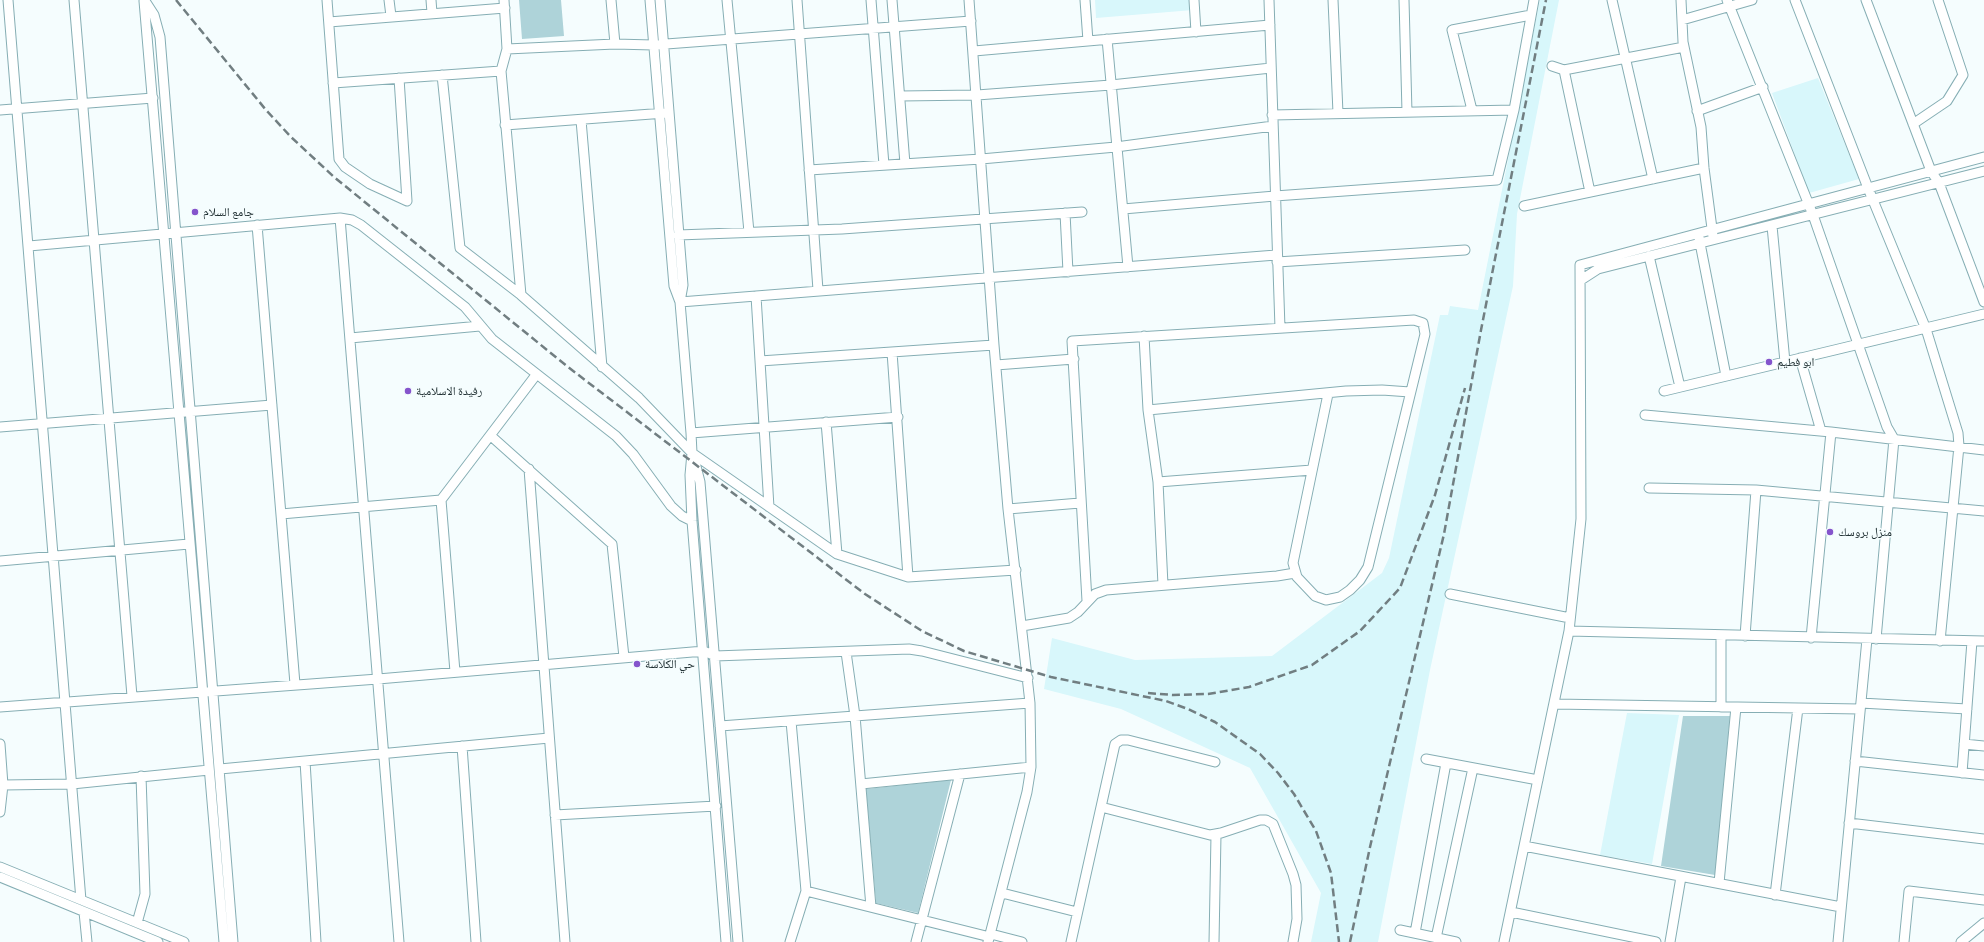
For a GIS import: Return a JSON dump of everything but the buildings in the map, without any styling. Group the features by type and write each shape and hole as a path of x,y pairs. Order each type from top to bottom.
{"street":[{"path":"8,0 18,108 81,900"},
{"path":"74,0 132,696"},
{"path":"327,0 339,159 345,167 370,184 407,201 399,78"},
{"path":"390,0 391,16"},
{"path":"431,0 432,13"},
{"path":"611,0 615,44"},
{"path":"650,0 653,44 664,114 684,285 680,302"},
{"path":"660,0 663,44 664,114 674,286 680,302 691,432 692,453 690,475 692,521 704,651 726,942"},
{"path":"727,0 749,232"},
{"path":"797,0 818,290"},
{"path":"871,0 884,165"},
{"path":"892,0 905,164"},
{"path":"969,0 974,51 994,345 1008,509 1030,703 1030,767 1027,792 990,938"},
{"path":"1085,0 1088,41"},
{"path":"1194,0 1196,32"},
{"path":"1269,0 1276,258 1280,328"},
{"path":"1333,0 1338,113"},
{"path":"1404,0 1407,112"},
{"path":"1123,209 1275,196 1497,180 1514,110 1534,0"},
{"path":"1612,0 1653,179"},
{"path":"1681,0 1684,47 1701,127 1711,230 1714,240"},
{"path":"1682,20 1728,3 1752,0"},
{"path":"1795,0 1868,188 1926,329 1958,433 1959,446 1940,641"},
{"path":"1866,0 1931,171 1939,183 1984,302"},
{"path":"1913,124 1947,101 1963,75 1938,0"},
{"path":"144,1 224,942"},
{"path":"144,1 154,15 160,37 233,942"},
{"path":"1728,3 1763,87 1813,215 1887,427 1894,439 1888,502 1871,639 1860,706 1838,942"},
{"path":"329,22 432,13 504,4 507,50 502,71 505,125 521,295"},
{"path":"1472,110 1452,30 1532,15"},
{"path":"507,50 615,44 663,44 971,21"},
{"path":"974,51 1270,25"},
{"path":"1107,39 1128,267"},
{"path":"1552,66 1564,70 1684,47"},
{"path":"900,96 976,95 1111,85 1271,68"},
{"path":"1564,70 1590,192"},
{"path":"333,83 502,71"},
{"path":"442,75 460,248 521,295 652,410 692,453 837,554 908,577 1016,570"},
{"path":"1697,111 1763,87"},
{"path":"0,110 153,98"},
{"path":"1272,115 1514,110"},
{"path":"505,125 664,114"},
{"path":"581,120 602,367"},
{"path":"809,170 981,159 1116,147 1273,126"},
{"path":"1504,942 1569,631 1580,519 1580,265 1984,157"},
{"path":"1524,206 1704,168"},
{"path":"1581,280 1598,269 1984,171"},
{"path":"678,235 842,229 1082,212"},
{"path":"1065,213 1068,272"},
{"path":"29,246 176,234 340,218 352,220 361,225 465,307 486,333 536,375 622,442 633,454 671,506 682,516 692,521"},
{"path":"340,218 399,942"},
{"path":"257,225 295,684"},
{"path":"1772,226 1785,362"},
{"path":"1698,234 1726,376"},
{"path":"680,302 818,290 1128,267 1276,258 1465,250"},
{"path":"1650,256 1680,387"},
{"path":"756,296 769,507"},
{"path":"1664,391 1984,314"},
{"path":"1087,601 1080,503 1072,341 1420,321 1425,326 1425,334 1370,560 1365,573 1355,586 1345,594 1326,600 1315,596 1294,573 1293,563 1328,394"},
{"path":"350,338 480,326"},
{"path":"1144,336 1148,410 1158,482 1163,585"},
{"path":"760,361 994,345"},
{"path":"892,352 898,417 908,577"},
{"path":"1800,358 1821,431"},
{"path":"996,366 1074,359"},
{"path":"455,672 441,500 536,375"},
{"path":"1148,410 1364,390 1410,392"},
{"path":"0,427 272,405"},
{"path":"1646,415 1831,432 1984,450"},
{"path":"691,432 898,417"},
{"path":"826,422 837,554"},
{"path":"1811,638 1831,432"},
{"path":"491,436 612,544 624,657"},
{"path":"692,453 700,482 738,942"},
{"path":"529,469 565,942"},
{"path":"1158,482 1312,470"},
{"path":"1649,488 1756,490 1984,511"},
{"path":"1745,636 1756,490"},
{"path":"281,514 441,500"},
{"path":"1008,509 1080,503"},
{"path":"0,561 189,544"},
{"path":"1022,626 1069,618 1078,612 1095,594 1106,590 1278,576 1294,573"},
{"path":"1450,594 1570,618"},
{"path":"1569,631 1722,636 1984,641"},
{"path":"1721,707 1722,636"},
{"path":"1962,773 1972,641"},
{"path":"0,707 203,690 378,679 704,651 715,656 916,650 1028,678"},
{"path":"846,652 855,716 871,907"},
{"path":"720,726 1030,703"},
{"path":"1554,704 1798,708 1860,706 1967,709"},
{"path":"1719,883 1736,707"},
{"path":"1774,895 1798,708"},
{"path":"790,942 806,891 792,721"},
{"path":"220,769 549,738"},
{"path":"1071,942 1115,744 1121,740 1128,740 1214,762"},
{"path":"0,744 3,786 0,812"},
{"path":"1964,744 1984,746"},
{"path":"462,746 476,942"},
{"path":"1426,759 1538,780"},
{"path":"1855,760 1984,775"},
{"path":"305,761 316,942"},
{"path":"1415,933 1446,763"},
{"path":"861,784 1030,767"},
{"path":"1436,938 1473,768"},
{"path":"3,786 72,784 209,770"},
{"path":"916,942 960,774"},
{"path":"137,923 145,894 140,776"},
{"path":"555,815 716,806"},
{"path":"1101,806 1199,833 1216,834 1260,820 1270,822 1275,827 1296,885 1298,918 1293,942"},
{"path":"1849,823 1984,839"},
{"path":"1214,942 1216,834"},
{"path":"1524,846 1841,907"},
{"path":"0,867 184,942"},
{"path":"0,877 153,941"},
{"path":"1670,942 1681,877"},
{"path":"806,891 990,938 1022,942"},
{"path":"1904,942 1910,891 1984,900"},
{"path":"1002,892 1077,912"},
{"path":"84,912 87,942"},
{"path":"1511,912 1656,942"},
{"path":"1961,942 1984,923"},
{"path":"1400,930 1456,942"}],"shaded area":[{"path":"519,0 561,0 564,36 522,39"},
{"path":"1095,0 1192,0 1193,10 1096,18"},
{"path":"1540,0 1559,0 1517,214 1513,286 1430,670 1378,942 1311,942 1321,893 1250,768 1121,709 1044,689 1052,638 1135,660 1272,656 1382,573 1389,558 1440,315 1448,315 1450,306 1478,310"},
{"path":"1818,78 1859,179 1809,193 1772,93"},
{"path":"1627,713 1679,715 1652,864 1600,855"},
{"path":"1683,716 1730,716 1715,875 1661,866"},
{"path":"951,780 918,913 876,903 866,789"}],"railway":[{"path":"176,0 266,110 291,137 334,177 568,367 865,594 922,631 964,651 1051,677 1166,701 1188,709 1215,722 1260,754 1278,773 1294,794 1316,831 1331,873 1339,942"},
{"path":"1350,942 1370,847 1444,534 1481,330 1546,0"},
{"path":"1148,693 1173,695 1208,694 1249,687 1312,665 1360,631 1400,588 1435,495 1465,388"}],"place":[{"name":"جامع السلام","path":"195,212"},
{"name":"ابو فطيم","path":"1769,362"},
{"name":"رفيدة الاسلامية","path":"408,391"},
{"name":"منزل بروسك","path":"1830,532"},
{"name":"حي الكلاسة","path":"637,664"}]}
